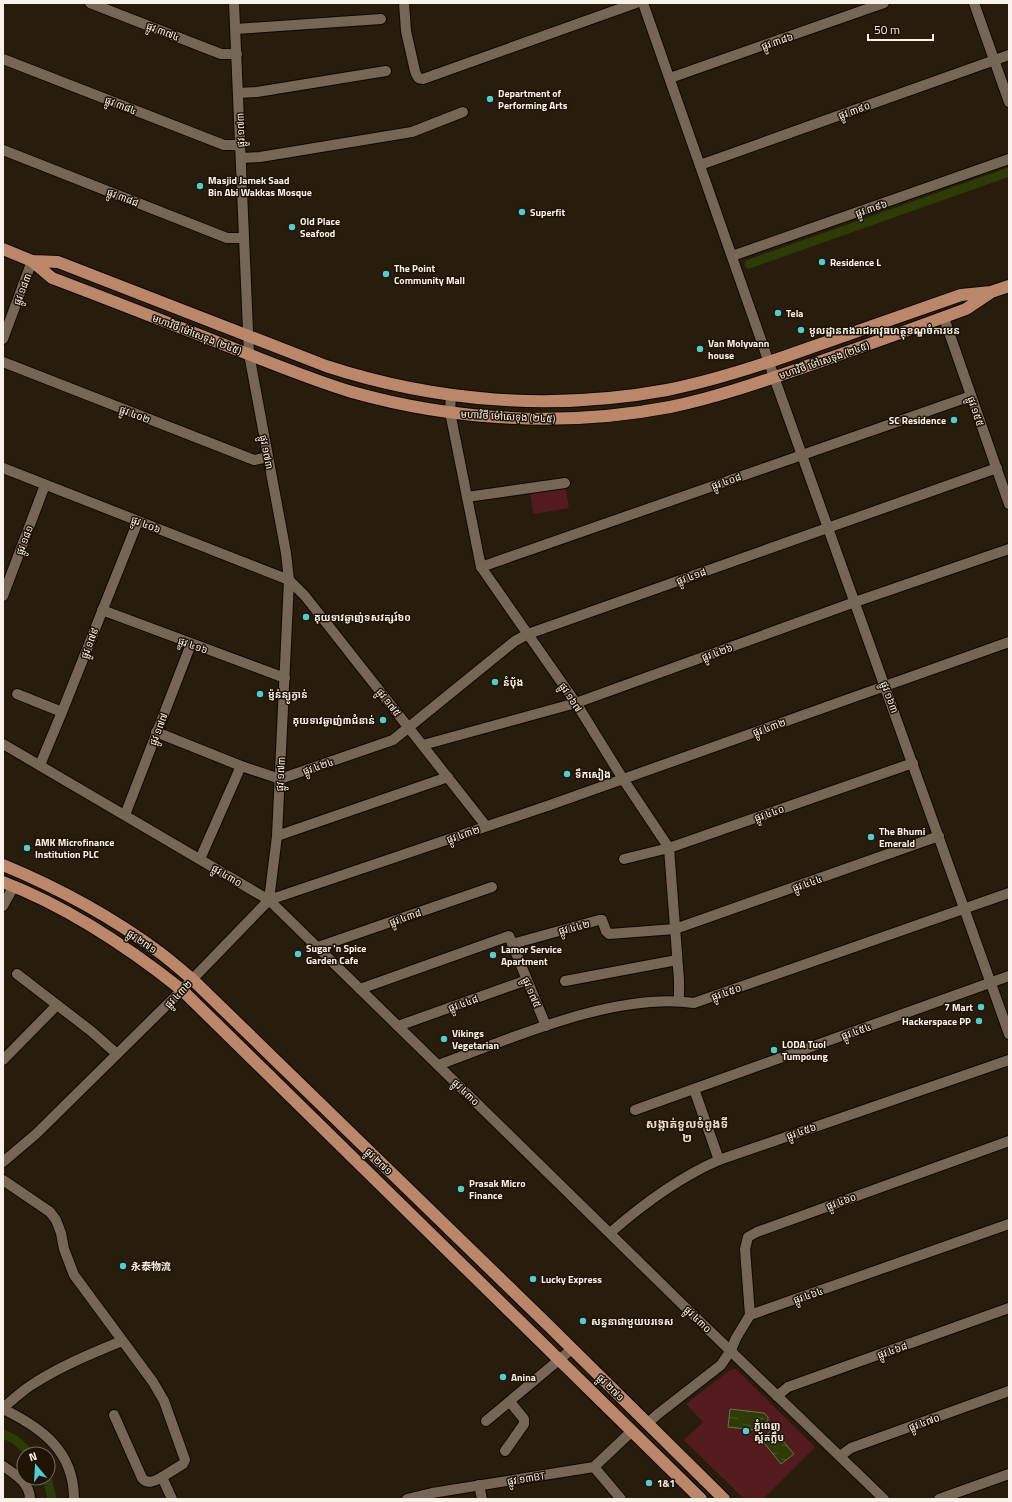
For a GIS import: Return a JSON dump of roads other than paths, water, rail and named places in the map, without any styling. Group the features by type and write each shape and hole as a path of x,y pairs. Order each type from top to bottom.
{"main road":[{"name":"មហាវិថី ម៉ៅសេទុង (២៤៥)","path":"3,249 32,261 52,278 249,354 351,391 380,399 450,412 484,416 560,418 625,413 670,407 714,396 774,377 944,318 966,309 992,292 1009,286"},
{"name":"មហាវិថី ម៉ៅសេទុង (២៤៥)","path":"32,261 58,262 326,366 411,389 484,399 559,401 623,396 667,390 708,380 769,362 961,295 992,292"},
{"path":"158,319 164,303"},
{"path":"667,390 670,407"},
{"name":"ផ្លូវ ២៧១","path":"3,865 21,872 69,897 120,926 159,952 192,979 724,1499"},
{"name":"ផ្លូវ ២៧១","path":"8,884 62,910 110,938 151,966 182,990 701,1499"}],"street":[{"name":"ផ្លូវ ៣៧៤","path":"90,3 221,54 237,54"},
{"name":"ផ្លូវ ១៧៣","path":"234,3 249,354 286,552 289,580 277,836 269,900"},
{"path":"404,3 406,31 414,71 420,79 644,4"},
{"name":"ផ្លូវ ៣៨៦","path":"670,78 884,3"},
{"path":"974,3 1009,102"},
{"name":"ផ្លូវ ១៦៣","path":"644,4 774,377 886,685 1009,1034"},
{"path":"236,29 381,19"},
{"name":"ផ្លូវ ៣៩០","path":"700,165 1009,55"},
{"name":"ផ្លូវ ៣៨៤","path":"3,59 224,145 241,146"},
{"path":"238,93 257,92 386,71"},
{"path":"241,158 260,157 412,132 463,112"},
{"name":"ផ្លូវ ៣៨៨","path":"3,150 227,238 244,238"},
{"name":"ផ្លូវ ៣៩៦","path":"732,256 1009,159"},
{"name":"ផ្លូវ ១៨៣","path":"3,339 32,261"},
{"name":"ផ្លូវ ១៥៥","path":"944,318 1009,504"},
{"name":"ផ្លូវ ៤០២","path":"3,362 254,460 268,457"},
{"name":"ផ្លូវ ១៦៧","path":"451,395 450,412 481,567 576,703 623,779 669,848 677,960 678,1001"},
{"name":"ផ្លូវ ៤០៨","path":"481,567 971,396"},
{"name":"ផ្លូវ ៤០៦","path":"3,468 289,580"},
{"name":"ផ្លូវ ៤១៨","path":"409,728 515,641 528,634 996,468"},
{"path":"467,497 565,483"},
{"name":"ផ្លូវ ១៨១","path":"3,596 45,485"},
{"name":"ផ្លូវ ១៧៩","path":"40,765 138,521"},
{"name":"ផ្លូវ ៤២៦","path":"423,745 576,703 855,602 1009,549"},
{"name":"ផ្លូវ ១៧៥","path":"289,580 305,596 486,826"},
{"name":"ផ្លូវ ៤១៦","path":"102,610 190,644 285,678"},
{"name":"ផ្លូវ ៤៣២","path":"3,1162 36,1134 182,990 269,900 623,779 1009,642"},
{"name":"ផ្លូវ ១៧៧","path":"125,815 190,644"},
{"path":"17,694 62,712"},
{"name":"ផ្លូវ ៤២៤","path":"280,779 393,740 409,728"},
{"path":"156,732 241,766 280,779"},
{"name":"ផ្លូវ ៤៣០","path":"3,744 269,900 884,1499"},
{"name":"ផ្លូវ ៤៤០","path":"624,858 669,848 913,762"},
{"path":"200,859 241,766"},
{"path":"277,836 448,777"},
{"name":"ផ្លូវ ៤៤៤","path":"675,929 939,836"},
{"path":"3,906 8,884"},
{"name":"ផ្លូវ ៤៣៨","path":"318,947 492,887"},
{"name":"ផ្លូវ ៤៥០","path":"438,1065 546,1026 606,1009 637,1004 678,1001 694,1003 1009,893"},
{"name":"ផ្លូវ ៤៤២","path":"360,989 510,940 599,920 602,920 606,931 609,934 675,929"},
{"name":"ផ្លូវ ១៧៥","path":"510,940 546,1026"},
{"path":"565,981 677,960"},
{"path":"17,974 91,1031 117,1054"},
{"name":"ផ្លូវ ៤៥៤","path":"635,1110 1009,976"},
{"name":"ផ្លូវ ៤៤៨","path":"398,1026 527,980"},
{"path":"3,1060 57,1005"},
{"name":"ផ្លូវ ៤៥៦","path":"610,1233 642,1206 698,1169 719,1160 1009,1060"},
{"path":"694,1089 719,1160"},
{"name":"ផ្លូវ ៤៦០","path":"750,1315 745,1249 748,1237 757,1232 1009,1141"},
{"path":"3,1180 50,1212 56,1220 61,1233 64,1250 74,1275 153,1382 164,1400 184,1455 185,1460 183,1464 155,1482 145,1482 114,1415"},
{"name":"ផ្លូវ ៤៦៤","path":"750,1315 1009,1224"},
{"name":"ផ្លូវ ៤៦៨","path":"777,1396 788,1386 1009,1308"},
{"path":"648,1424 658,1414 721,1365 750,1315"},
{"path":"74,1499 70,1471 52,1440 29,1423 3,1408 28,1388 53,1373 81,1358 122,1341"},
{"path":"486,1421 572,1349"},
{"name":"ផ្លូវ ៤៧០","path":"840,1456 851,1448 1009,1391"},
{"path":"505,1451 524,1424 524,1419 510,1402"},
{"path":"620,1499 594,1467 632,1431"},
{"path":"3,1466 20,1478 26,1485 30,1499"},
{"name":"ផ្លូវ ១៣BT","path":"407,1499 432,1493 594,1467"},
{"path":"939,1499 1009,1474"},
{"path":"162,1477 172,1499"},
{"path":"479,1485 482,1499"}],"water":[{"path":"730,1409 764,1413 768,1417 768,1421 764,1423 764,1431 728,1427"},
{"path":"773,1429 794,1454 781,1464 761,1439"}],"waterway":[{"path":"749,264 1009,172"},
{"path":"3,1434 14,1439 22,1446"},
{"path":"49,1486 52,1499"}],"place":[{"name":"Department of Performing Arts","path":"490,99"},
{"name":"Masjid Jamek Saad Bin Abi Wakkas Mosque","path":"200,186"},
{"name":"Superfit","path":"522,212"},
{"name":"Old Place Seafood","path":"292,227"},
{"name":"Residence L","path":"822,262"},
{"name":"The Point Community Mall","path":"386,274"},
{"name":"Tela","path":"778,313"},
{"name":"មូលដ្ឋានកងរាជអាវុធហត្ថុខណ្ឌចំការមន","path":"801,330"},
{"name":"Van Molyvann house","path":"700,349"},
{"name":"SC Residence","path":"954,420"},
{"name":"គុយទាវឆ្ងាញ់ទសវត្សរ៍៦០","path":"306,617"},
{"name":"នំប៉័ង","path":"495,682"},
{"name":"ម្ញ៉ន់ន្យូក្វាន់","path":"260,694"},
{"name":"គុយទាវឆ្ងាញ់៣ជំនាន់","path":"383,720"},
{"name":"ទឹកសៀង","path":"567,774"},
{"name":"The Bhumi Emerald","path":"871,837"},
{"name":"AMK Microfinance Institution PLC","path":"27,848"},
{"name":"Sugar 'n Spice Garden Cafe","path":"298,954"},
{"name":"Lamor Service Apartment","path":"493,955"},
{"name":"7 Mart","path":"981,1007"},
{"name":"Hackerspace PP","path":"979,1021"},
{"name":"Vikings Vegetarian","path":"444,1039"},
{"name":"LODA Tuol Tumpoung","path":"774,1050"},
{"name":"Prasak Micro Finance","path":"461,1189"},
{"name":"永泰物流","path":"123,1266"},
{"name":"Lucky Express","path":"533,1279"},
{"name":"សន្ទនាជាមួយបរទេស","path":"583,1321"},
{"name":"Anina","path":"503,1377"},
{"name":"ភ្នំពេញ ស្ព័តក្លឹប","path":"746,1431"},
{"name":"1&1","path":"649,1483"}],"district":[{"name":"សង្កាត់ទួលទំពូងទី ២","path":"687,1131"}]}
